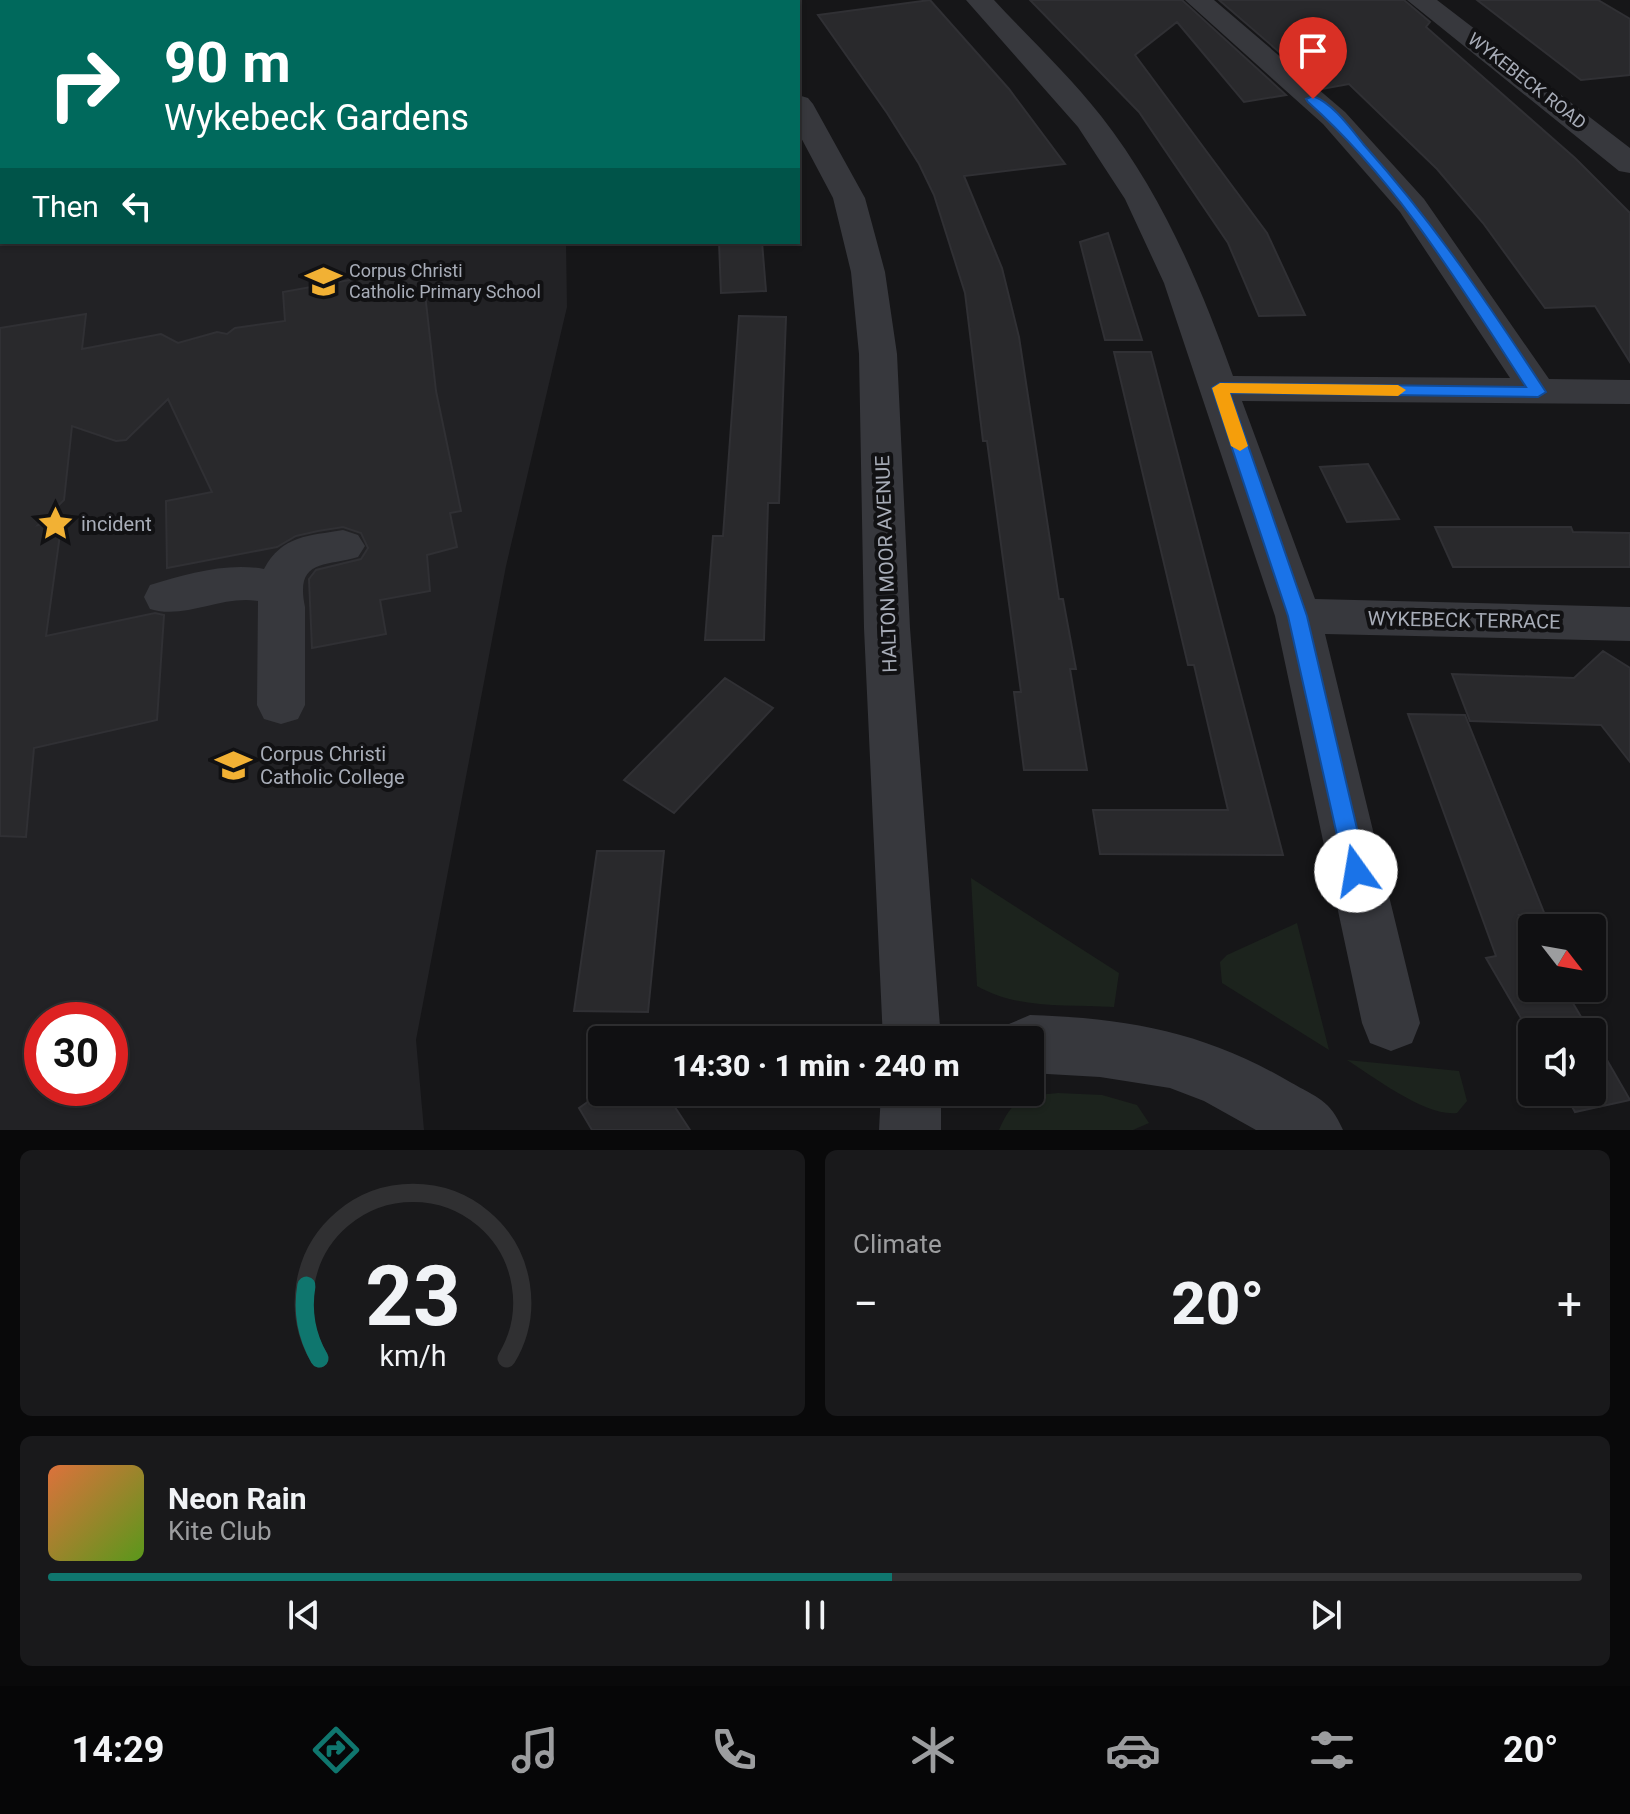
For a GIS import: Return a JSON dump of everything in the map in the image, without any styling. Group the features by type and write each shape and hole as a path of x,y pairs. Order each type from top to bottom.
{"street":[{"path":"979,0 1090,122 1141,199 1182,283 1298,616 1391,1023"},
{"path":"1198,0 1334,118 1412,206 1455,265 1538,392"},
{"name":"WYKEBECK ROAD","path":"1420,0 1583,124 1630,164"},
{"name":"HALTON MOOR AVENUE","path":"800,108 849,198 868,272 878,354 887,628 911,1026"},
{"path":"1220,388 1630,392"},
{"path":"281,705 282,607 279,591 285,566 296,556 343,546"},
{"path":"166,597 251,582 268,584 279,591"},
{"name":"WYKEBECK TERRACE","path":"1298,616 1630,624"},
{"path":"1044,1044 1082,1045 1172,1059 1253,1093 1312,1130"},
{"path":"910,1130 911,1106"}],"shaded area":[{"name":"Corpus Christi Catholic College","path":"0,244 566,244 567,307 506,566 416,1040 424,1130 0,1130"},
{"path":"971,878 1119,973 1114,1007 1026,1002 993,994 977,986"},
{"path":"1297,923 1329,1050 1222,983 1220,962 1227,955"},
{"path":"1347,1060 1459,1071 1467,1101 1457,1113 1431,1109 1400,1094"},
{"path":"1044,1094 1102,1095 1137,1105 1149,1123 1133,1130 999,1130 1014,1106 1044,1106"}],"building":[{"path":"930,0 1009,89 1065,164 964,176 1002,268 1019,337 1059,599 1063,599 1076,669 1070,669 1087,770 1024,770 1014,692 1021,692 987,441 983,441 965,293 934,195 919,164 818,15"},
{"path":"1030,0 1182,0 1286,95 1244,102 1177,22 1135,55 1267,233 1305,315 1259,316 1228,243 1139,112"},
{"path":"1219,0 1404,0 1430,22 1426,27 1575,158 1630,213 1630,362 1595,306 1545,308 1483,223 1437,169 1349,84 1322,89"},
{"path":"1477,0 1598,0 1630,19 1630,75 1581,80"},
{"path":"1108,233 1142,340 1105,340 1080,242"},
{"path":"719,244 762,244 766,291 721,293"},
{"path":"422,267 436,391 461,511 450,513 457,547 427,555 430,591 380,600 386,634 312,648 309,579 316,570 361,559 368,548 361,533 343,527 318,531 296,536 277,547 167,568 166,501 212,492 168,399 126,440 116,441 72,426 64,500 38,525 62,520 46,636 155,613 164,615 157,720 34,748 26,837 0,836 0,328 86,314 82,349 161,334 178,343 217,332 227,334 235,328 285,321 283,292"},
{"path":"739,316 786,317 779,503 768,503 764,640 705,640 713,536 723,536"},
{"path":"1114,352 1151,352 1283,855 1100,854 1093,810 1228,810 1194,665 1188,665"},
{"path":"1368,464 1399,519 1347,522 1320,467"},
{"path":"1435,527 1571,527 1573,532 1630,533 1630,567 1453,567"},
{"path":"1603,651 1630,668 1630,762 1601,725 1470,721 1452,674 1574,678"},
{"path":"725,678 773,708 674,813 624,780"},
{"path":"1408,714 1465,715 1545,914 1518,914 1518,1002 1572,1002 1582,1018 1521,1018 1486,958 1496,956"},
{"path":"597,851 664,851 648,1012 574,1011"},
{"path":"1606,1058 1630,1100 1606,1105"},
{"path":"588,1102 588,1106 674,1106 690,1130 592,1130 579,1108"},
{"path":"1572,1106 1602,1106 1575,1112"}],"slow traffic":[{"path":"1240,446 1220,388 1398,390"}],"place":[{"name":"Corpus Christi Catholic Primary School","path":"323,281"},
{"name":"incident","path":"55,524"},
{"name":"Corpus Christi Catholic College","path":"234,766"}],"route":[{"path":"1313,99 1334,118 1412,206 1455,265 1538,392 1220,388 1298,616 1356,871"}]}
